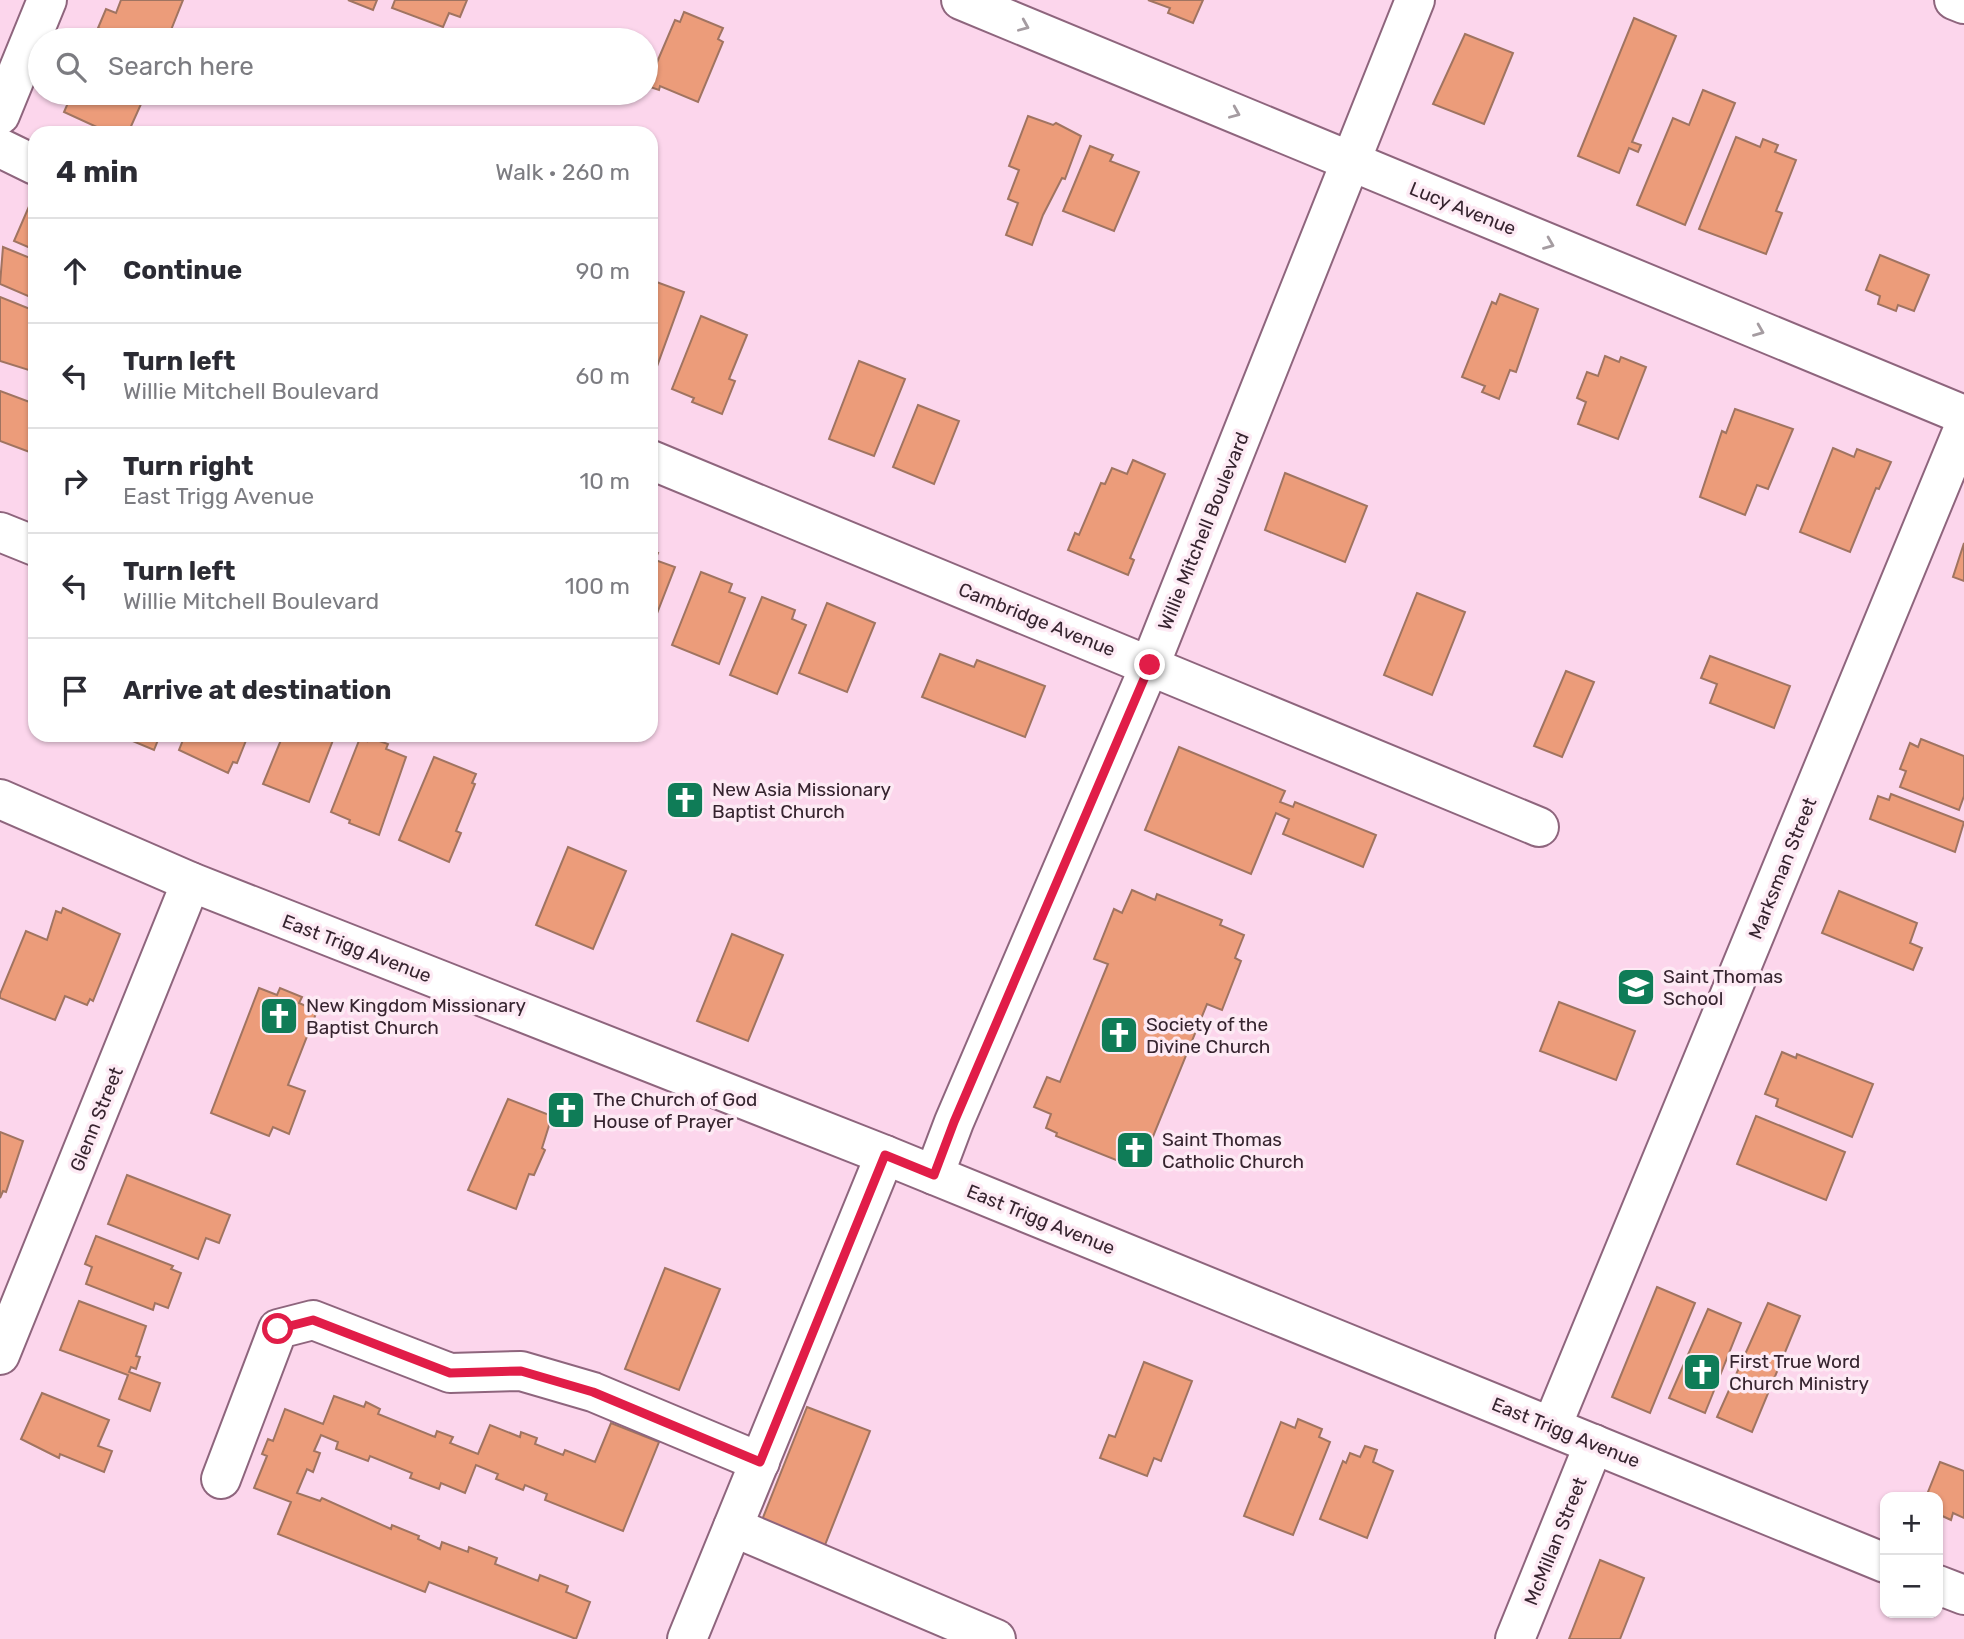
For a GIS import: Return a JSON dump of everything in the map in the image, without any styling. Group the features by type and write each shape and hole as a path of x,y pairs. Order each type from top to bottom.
{"street":[{"path":"36,28 47,0"},
{"name":"Lucy Avenue","path":"961,0 1964,415"},
{"name":"Willie Mitchell Boulevard","path":"934,1175 954,1122 1150,665 1415,0"},
{"path":"1955,0 1964,4"},
{"path":"0,115 28,46"},
{"path":"0,148 28,162"},
{"name":"Marksman Street","path":"1552,1426 1964,427"},
{"name":"Cambridge Avenue","path":"658,463 1539,827"},
{"path":"0,532 28,543"},
{"name":"East Trigg Avenue","path":"0,799 191,883 885,1155 1880,1561"},
{"name":"Glenn Street","path":"0,1355 191,883"},
{"path":"687,1639 885,1155"},
{"path":"221,1479 278,1329 313,1320 450,1373 521,1371 593,1392 760,1462"},
{"name":"McMillan Street","path":"1515,1639 1594,1444"},
{"path":"733,1527 996,1639"},
{"path":"1943,1587 1964,1595"}],"building":[{"path":"121,0 183,0 172,28 98,28 106,9 116,13"},
{"path":"348,0 377,0 373,10"},
{"path":"395,0 467,0 460,17 449,13 443,27 392,8"},
{"path":"1148,0 1203,0 1193,23 1168,13 1170,8"},
{"path":"684,12 723,28 718,39 723,42 698,102 660,86 658,90 658,60 675,20 680,22"},
{"path":"1634,18 1676,36 1632,142 1641,145 1638,152 1629,148 1619,173 1578,156"},
{"path":"1465,34 1513,53 1484,124 1433,104"},
{"path":"1703,90 1735,103 1685,225 1637,205 1673,118 1689,125"},
{"path":"67,105 141,105 131,126 95,126 64,112"},
{"path":"1028,116 1053,125 1056,123 1081,136 1065,179 1062,178 1043,215 1032,245 1006,235 1018,203 1008,199 1019,170 1009,166"},
{"path":"1736,137 1760,147 1763,139 1778,145 1775,152 1796,160 1776,211 1782,213 1766,254 1699,229"},
{"path":"1090,146 1113,155 1110,161 1139,172 1114,231 1063,211"},
{"path":"28,209 28,247 14,241"},
{"path":"3,247 28,257 28,296 0,284"},
{"path":"1880,255 1929,275 1914,311 1898,305 1896,311 1878,304 1880,296 1866,290"},
{"path":"658,283 684,292 658,364"},
{"path":"1500,294 1538,309 1516,372 1510,370 1499,399 1482,392 1485,386 1462,377 1492,302 1496,304"},
{"path":"0,297 28,308 28,370 0,361"},
{"path":"701,316 747,335 729,379 735,381 722,414 692,402 694,398 672,389"},
{"path":"1605,356 1619,362 1621,357 1646,367 1618,439 1578,424 1586,402 1577,398 1587,372 1598,376"},
{"path":"859,361 905,379 874,456 829,439"},
{"path":"0,391 28,401 28,451 0,441"},
{"path":"918,405 959,421 934,484 893,467"},
{"path":"1735,409 1793,429 1768,489 1757,485 1745,515 1700,497 1722,431 1726,433"},
{"path":"1833,448 1854,457 1857,449 1891,462 1879,489 1876,488 1850,552 1800,532"},
{"path":"1133,460 1165,474 1130,558 1134,560 1128,575 1068,550 1075,533 1079,535 1101,483 1105,484 1112,468 1127,474"},
{"path":"1285,473 1367,506 1345,562 1265,530"},
{"path":"1964,543 1964,581 1953,577"},
{"path":"658,561 675,567 658,611"},
{"path":"701,572 732,584 729,592 745,598 719,664 672,645"},
{"path":"1417,593 1465,612 1432,695 1384,675"},
{"path":"762,597 795,610 792,619 806,625 777,694 730,675"},
{"path":"827,603 875,623 847,692 799,673"},
{"path":"940,654 974,667 977,660 1045,686 1025,737 922,697"},
{"path":"1710,656 1790,686 1774,728 1710,703 1717,684 1701,678"},
{"path":"1566,671 1594,682 1562,757 1534,746"},
{"path":"1921,739 1964,756 1964,796 1959,810 1900,787 1906,771 1900,769 1910,743 1918,747"},
{"path":"135,742 157,742 154,750"},
{"path":"182,742 245,742 237,763 233,762 228,773 179,750"},
{"path":"280,742 332,742 309,802 263,784"},
{"path":"358,742 382,742 388,744 386,749 406,757 379,835 349,823 350,820 331,812"},
{"path":"1179,747 1285,791 1280,802 1293,807 1295,802 1376,835 1363,867 1283,834 1289,819 1276,813 1251,874 1145,830"},
{"path":"434,757 476,774 472,783 475,784 456,831 461,833 449,862 399,840"},
{"path":"1891,794 1964,822 1955,852 1870,819 1878,796 1889,800"},
{"path":"568,847 626,871 593,949 536,925"},
{"path":"1132,890 1155,900 1157,894 1222,920 1220,925 1244,935 1235,958 1241,961 1222,1010 1207,1004 1141,1166 1122,1159 1121,1162 1056,1136 1057,1133 1046,1128 1051,1114 1034,1107 1047,1077 1060,1082 1108,964 1094,959 1114,909 1122,913"},
{"path":"1839,891 1917,923 1910,943 1922,948 1913,970 1822,933"},
{"path":"63,908 120,934 93,1001 90,999 87,1005 65,996 55,1020 0,998 0,994 26,931 47,940 56,911 61,913"},
{"path":"732,934 783,955 748,1041 697,1021"},
{"path":"259,988 277,995 280,988 302,997 299,1003 317,1011 288,1085 305,1091 289,1134 273,1127 269,1136 211,1113"},
{"path":"1559,1002 1635,1031 1616,1080 1540,1051"},
{"path":"1782,1052 1796,1058 1797,1054 1873,1084 1852,1137 1776,1106 1778,1099 1765,1094"},
{"path":"508,1099 552,1116 542,1148 545,1150 534,1175 529,1174 516,1209 468,1190"},
{"path":"1756,1116 1845,1152 1826,1200 1737,1164"},
{"path":"0,1132 23,1141 6,1192 3,1191 0,1198"},
{"path":"127,1175 230,1215 219,1243 206,1238 198,1259 108,1224"},
{"path":"96,1236 173,1266 171,1269 181,1273 168,1308 155,1303 153,1310 86,1284 92,1267 85,1264"},
{"path":"665,1268 720,1289 679,1390 625,1369"},
{"path":"1657,1287 1695,1303 1650,1413 1612,1397"},
{"path":"79,1301 146,1326 136,1356 140,1357 136,1369 131,1367 129,1372 160,1383 150,1411 119,1399 128,1375 60,1350"},
{"path":"1768,1303 1800,1316 1752,1432 1717,1417"},
{"path":"1708,1309 1741,1323 1705,1413 1669,1398"},
{"path":"1144,1362 1192,1381 1161,1461 1154,1458 1147,1476 1100,1458 1109,1435 1115,1437"},
{"path":"42,1393 109,1420 98,1446 112,1451 104,1472 60,1454 59,1458 21,1439"},
{"path":"334,1396 364,1407 366,1402 380,1409 378,1414 435,1437 437,1431 453,1437 450,1443 478,1454 490,1425 520,1437 521,1432 537,1438 535,1444 563,1455 565,1450 595,1462 611,1423 659,1442 623,1531 545,1500 547,1494 525,1485 523,1490 496,1479 498,1474 476,1465 465,1493 441,1483 439,1489 410,1478 412,1473 370,1456 368,1461 336,1449 338,1442 321,1435 314,1451 320,1453 313,1472 307,1469 297,1493 320,1501 322,1498 391,1529 392,1525 419,1536 418,1539 440,1549 442,1542 468,1552 469,1547 497,1558 495,1564 538,1581 540,1575 568,1586 566,1592 590,1602 576,1639 429,1582 425,1592 278,1534 291,1502 254,1488 267,1456 262,1454 268,1439 273,1441 285,1409 323,1424"},
{"path":"807,1407 870,1431 823,1550 760,1525"},
{"path":"1298,1419 1322,1429 1319,1437 1330,1442 1293,1535 1244,1516 1281,1422 1295,1428"},
{"path":"1365,1446 1377,1450 1373,1462 1393,1471 1367,1538 1320,1519 1343,1461 1346,1463 1350,1453 1360,1457"},
{"path":"1940,1462 1964,1471 1964,1518 1953,1513 1951,1520 1943,1516 1943,1492 1928,1492"},
{"path":"1600,1560 1644,1578 1620,1639 1569,1639"}],"place":[{"name":"New Asia Missionary Baptist Church","path":"685,800"},
{"name":"Saint Thomas School","path":"1636,987"},
{"name":"New Kingdom Missionary Baptist Church","path":"279,1016"},
{"name":"Society of the Divine Church","path":"1119,1035"},
{"name":"The Church of God House of Prayer","path":"566,1110"},
{"name":"Saint Thomas Catholic Church","path":"1135,1150"},
{"name":"First True Word Church Ministry","path":"1702,1372"}],"route":[{"path":"278,1329 313,1320 450,1373 521,1371 593,1392 760,1462 885,1155 934,1175 954,1122 1150,665"}]}
